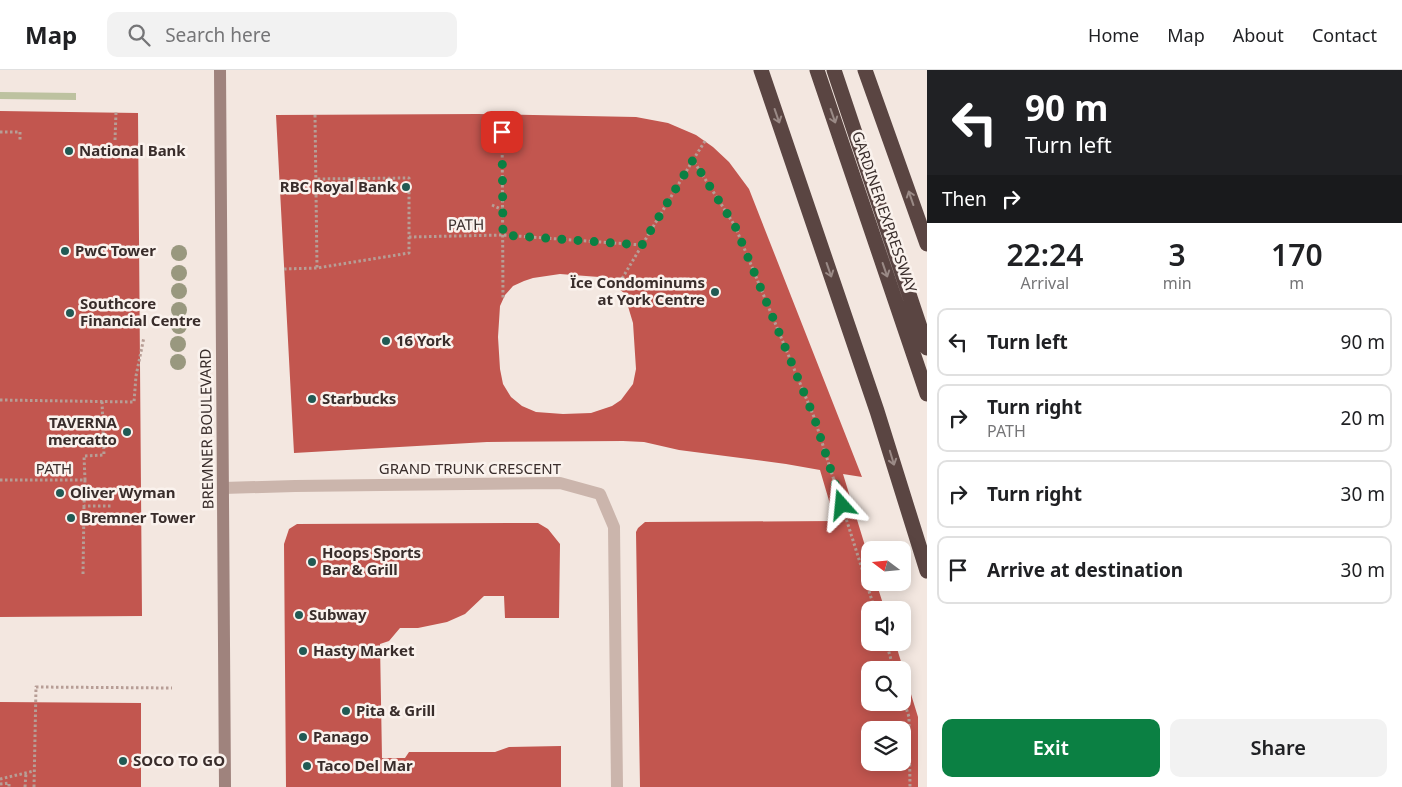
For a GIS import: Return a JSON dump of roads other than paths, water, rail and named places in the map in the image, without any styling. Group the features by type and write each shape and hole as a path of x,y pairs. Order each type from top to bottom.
{"highway":[{"path":"762,70 877,411 927,571"},
{"name":"GARDINER EXPRESSWAY","path":"817,70 927,394"},
{"path":"834,70 927,348"},
{"name":"GARDINER EXPRESSWAY","path":"865,70 927,244"}],"street":[{"name":"BREMNER BOULEVARD","path":"220,70 225,787"},
{"name":"GRAND TRUNK CRESCENT","path":"223,488 560,483 600,494 614,528 617,787"}],"place":[{"name":"National Bank","path":"69,151"},
{"name":"RBC Royal Bank","path":"406,187"},
{"name":"PwC Tower","path":"65,251"},
{"name":"Ïce Condominums at York Centre","path":"715,292"},
{"name":"Southcore Financial Centre","path":"70,313"},
{"name":"16 York","path":"386,341"},
{"name":"Starbucks","path":"312,399"},
{"name":"TAVERNA mercatto","path":"127,432"},
{"name":"Oliver Wyman","path":"60,493"},
{"name":"Bremner Tower","path":"71,518"},
{"name":"Hoops Sports Bar & Grill","path":"312,562"},
{"name":"Subway","path":"299,615"},
{"name":"Hasty Market","path":"303,651"},
{"name":"Pita & Grill","path":"346,711"},
{"name":"Panago","path":"303,737"},
{"name":"SOCO TO GO","path":"123,761"},
{"name":"Taco Del Mar","path":"307,766"}]}
